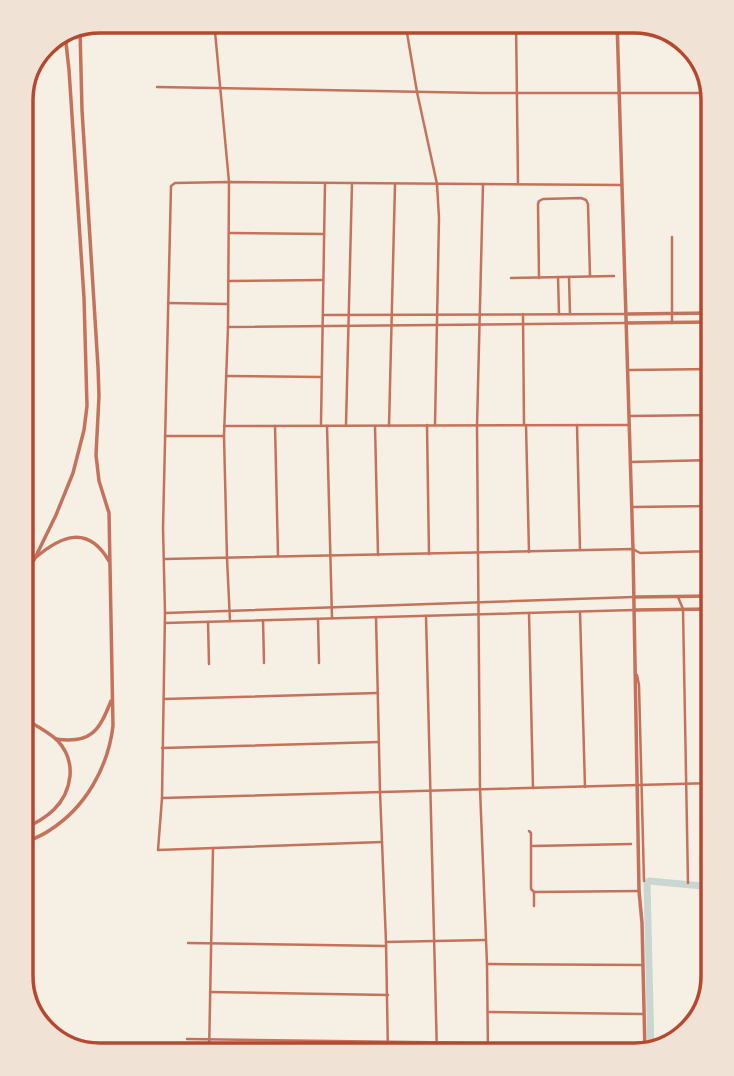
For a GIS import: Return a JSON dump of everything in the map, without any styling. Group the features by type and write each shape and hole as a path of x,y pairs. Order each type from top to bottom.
{"street":[{"path":"215,33 229,182 224,436 230,621"},
{"path":"407,33 438,184 435,425"},
{"path":"516,33 518,184"},
{"path":"617,33 634,666 644,881"},
{"path":"33,839 50,831 83,800 100,772 111,741 113,726 109,513 100,481 95,442 99,396 98,367 82,123 80,37"},
{"path":"34,560 73,473 85,430 87,406 82,271 66,43"},
{"path":"157,87 417,92 700,93"},
{"path":"382,842 158,849 162,798 165,613 163,528 171,188 175,183 229,182 622,185"},
{"path":"320,426 325,183"},
{"path":"346,426 352,183"},
{"path":"389,426 395,183"},
{"path":"187,1039 488,1043 478,614 477,426 483,184"},
{"path":"539,278 538,204 543,199 586,200 590,276"},
{"path":"230,233 324,233"},
{"path":"672,237 672,323"},
{"path":"511,278 614,276"},
{"path":"558,277 559,314"},
{"path":"569,277 570,314"},
{"path":"229,281 323,280"},
{"path":"168,303 228,304"},
{"path":"323,315 701,313"},
{"path":"523,314 529,552"},
{"path":"228,327 701,322"},
{"path":"627,370 701,369"},
{"path":"226,376 321,377"},
{"path":"629,416 701,415"},
{"path":"427,425 429,554"},
{"path":"578,425 580,550"},
{"path":"225,426 629,425"},
{"path":"275,426 278,557"},
{"path":"327,426 332,618"},
{"path":"375,426 378,555"},
{"path":"165,436 224,436"},
{"path":"630,462 701,460"},
{"path":"631,507 701,506"},
{"path":"34,560 60,540 79,537 97,544 110,562"},
{"path":"165,559 633,549 640,553 701,551"},
{"path":"165,613 701,596"},
{"path":"678,597 683,609 688,883"},
{"path":"164,623 701,609"},
{"path":"580,611 585,787"},
{"path":"529,613 533,788"},
{"path":"426,615 437,1042"},
{"path":"376,617 388,1042"},
{"path":"318,618 319,663"},
{"path":"263,620 264,663"},
{"path":"208,622 209,664"},
{"path":"163,699 377,693"},
{"path":"56,739 79,740 93,732 103,721 112,699"},
{"path":"33,725 56,739 67,755 70,771 62,801 33,825"},
{"path":"162,748 379,742"},
{"path":"162,798 701,783"},
{"path":"639,785 639,891 645,1042"},
{"path":"529,831 534,906"},
{"path":"531,846 631,844"},
{"path":"209,1040 213,848"},
{"path":"534,892 639,891"},
{"path":"188,943 386,944 485,940"},
{"path":"487,964 643,965"},
{"path":"210,992 388,995"},
{"path":"488,1012 645,1014"}],"waterway":[{"path":"651,1040 647,883 649,881 701,886"}]}
